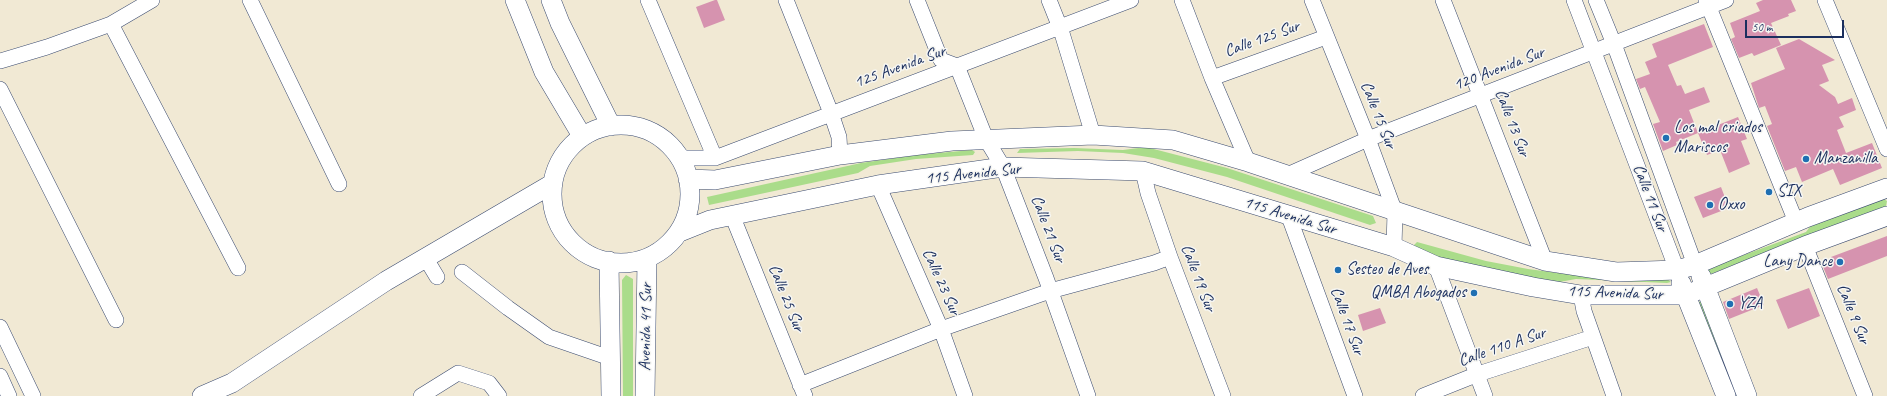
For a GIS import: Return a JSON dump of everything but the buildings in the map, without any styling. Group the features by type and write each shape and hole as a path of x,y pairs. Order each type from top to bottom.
{"main road":[{"path":"515,0 544,72 582,136"},
{"path":"551,0 560,23 611,126"},
{"path":"620,125 643,129 663,139 680,158 688,179 690,192 687,214 680,232 666,246 647,258 622,263 599,260 580,250 562,231 553,208 552,184 558,164 570,147 582,136 601,128 611,126 620,125"},
{"name":"115 Avenida Sur","path":"688,179 715,180 840,155 952,141 1093,135 1173,140 1248,162 1394,212 1545,261 1616,272 1677,270 1695,265 1796,222 1887,188"},
{"name":"115 Avenida Sur","path":"680,232 710,220 878,185 1003,167 1143,171 1394,247 1436,266 1533,287 1580,295 1686,295 1706,288 1804,246 1887,216"},
{"path":"202,396 232,383 386,281 552,184"},
{"name":"Avenida 41 Sur","path":"645,396 647,258"},
{"name":"Avenida 41 Sur","path":"609,261 610,396"},
{"name":"Calle 11 Sur","path":"1695,265 1706,288 1747,396"},
{"name":"Calle 11 Sur","path":"1677,270 1726,396"}],"street":[{"path":"0,61 47,47 111,24 152,0"},
{"path":"250,0 340,184"},
{"path":"648,0 714,158"},
{"path":"786,0 839,137 840,155"},
{"path":"917,0 941,60 958,66"},
{"path":"1049,0 1060,26 1093,135"},
{"name":"125 Avenida Sur","path":"680,158 714,158 1131,0"},
{"path":"1182,0 1212,78 1248,162"},
{"name":"Calle 15 Sur","path":"1312,0 1368,139 1394,212 1394,247"},
{"name":"Calle 13 Sur","path":"1443,0 1482,96 1545,261"},
{"name":"Calle 11 Sur","path":"1574,0 1677,270"},
{"name":"Calle 11 Sur","path":"1596,0 1614,44 1695,265"},
{"name":"120 Avenida Sur","path":"1287,175 1368,139 1595,52 1707,3 1726,0"},
{"path":"1825,0 1887,150"},
{"path":"1707,3 1796,222"},
{"path":"111,24 238,268"},
{"name":"Calle 125 Sur","path":"1212,78 1326,37"},
{"name":"Calle 21 Sur","path":"958,66 986,139 1003,167 1088,396"},
{"path":"0,89 116,320"},
{"name":"Calle 19 Sur","path":"1143,171 1148,193 1170,257 1223,396"},
{"name":"Calle 23 Sur","path":"878,185 941,329 965,396"},
{"name":"Calle 17 Sur","path":"1288,214 1355,396"},
{"name":"Calle 25 Sur","path":"732,215 802,391"},
{"name":"Calle 9 Sur","path":"1804,246 1865,396"},
{"path":"425,257 437,277"},
{"path":"802,391 941,329 1050,291 1170,257"},
{"path":"1436,266 1478,374 1485,396"},
{"path":"462,272 508,308 549,337 610,358"},
{"path":"1580,295 1584,311 1614,396"},
{"path":"0,328 33,396"},
{"name":"Calle 110 A Sur","path":"1424,396 1478,374 1593,337"},
{"path":"421,396 458,373 489,383 499,396"},
{"path":"0,376 9,396"}],"green space":[{"path":"1146,147 1227,168 1373,216 1376,223 1370,225 1227,177 1154,158 1123,153 1078,151 1017,153 1020,149 1074,148 1123,150"},
{"path":"972,150 975,152 973,155 916,159 870,166 858,173 709,205 707,197 861,163 916,155"},
{"path":"1882,198 1887,201 1886,206 1708,275 1706,269 1806,232 1812,224"},
{"path":"1417,242 1486,261 1528,269 1558,273 1667,279 1671,282 1576,279 1554,283 1451,261 1416,250 1414,245"},
{"path":"626,275 633,279 633,396 623,396 622,280"},
{"path":"1703,301 1740,396 1735,396 1698,302"}],"place":[{"name":"Los mal criados Mariscos","path":"1666,138"},
{"name":"Manzanilla","path":"1806,159"},
{"name":"SIX","path":"1769,192"},
{"name":"Oxxo","path":"1710,205"},
{"name":"Lany Dance","path":"1840,262"},
{"name":"Sesteo de Aves","path":"1338,270"},
{"name":"QMBA Abogados","path":"1474,293"},
{"name":"YZA","path":"1730,304"}]}
